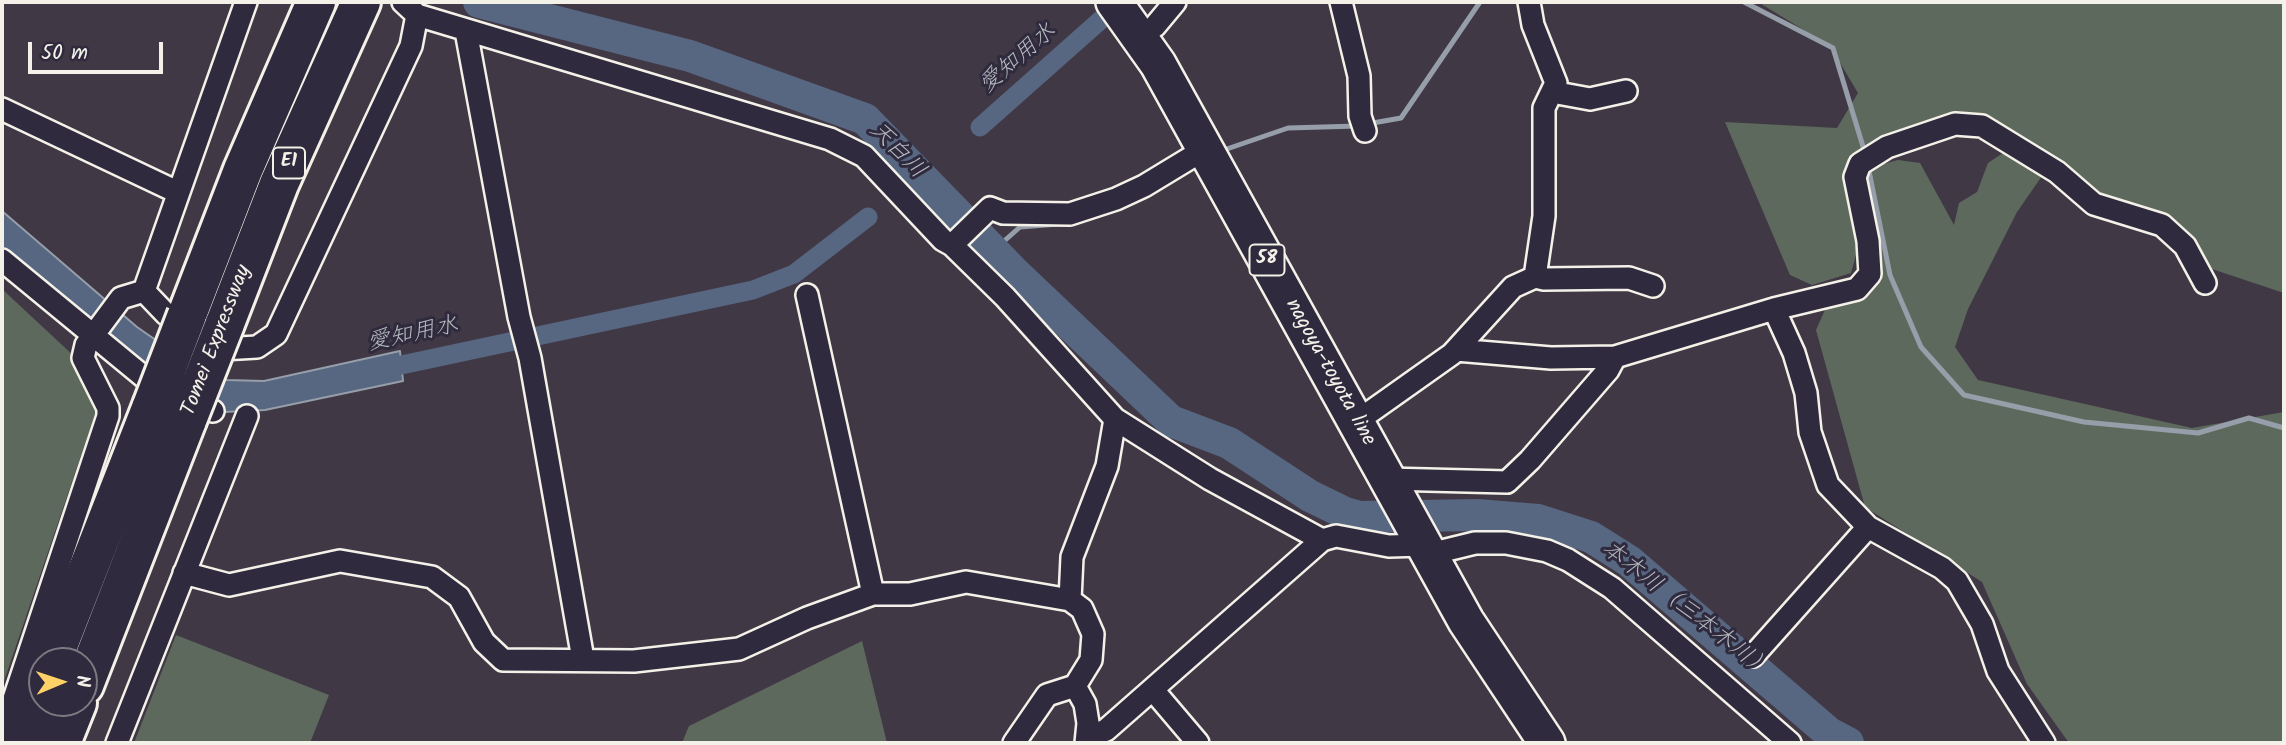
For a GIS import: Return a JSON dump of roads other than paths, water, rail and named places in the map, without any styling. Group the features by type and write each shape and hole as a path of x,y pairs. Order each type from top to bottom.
{"highway":[{"name":"Tomei Expressway","path":"57,647 243,170 316,2"},
{"name":"Tomei Expressway","path":"98,653 200,416 224,326 279,184 361,2"},
{"path":"22,743 31,717"},
{"path":"61,743 71,717"}],"main road":[{"name":"nagoya-toyota line","path":"1130,22 1205,149 1466,621 1547,743"}],"street":[{"path":"2,735 108,415 108,408 83,358 92,335 117,302 144,291 246,2"},
{"path":"1130,22 1155,26 1176,2"},
{"path":"1341,2 1359,76 1360,116 1365,131"},
{"path":"1529,2 1533,25 1556,83 1544,108 1544,216 1535,277"},
{"path":"144,291 166,314 222,349 257,347 276,334 411,46 410,8 466,30 842,144 864,156 943,240 952,245 1004,298 1115,419 1210,479 1322,540"},
{"path":"466,30 519,317 530,358 583,659"},
{"path":"1552,92 1590,99 1626,91"},
{"path":"2,109 177,192"},
{"path":"1456,350 1551,358 1615,356 1774,309 1857,289 1870,274 1868,242 1854,177 1860,164 1887,147 1955,124 1982,126 2057,172 2094,204 2162,225 2185,246 2205,283"},
{"path":"952,245 990,208 1003,213 1070,214 1116,199 1144,186 1205,149"},
{"path":"2,260 167,396 188,406 200,416"},
{"path":"1356,422 1456,350 1513,287 1535,277 1629,278 1653,286"},
{"path":"807,295 873,594"},
{"path":"1774,309 1794,353 1805,393 1810,432 1829,485 1868,527 1942,568 1957,581 1982,625 1998,671 2044,743"},
{"path":"1392,486 1507,482 1530,460 1608,370 1615,356"},
{"path":"117,743 247,416"},
{"path":"1070,600 1072,557 1107,466 1115,419"},
{"path":"1753,656 1868,527"},
{"path":"1075,686 1085,704 1086,741 1106,730 1153,690 1322,540 1336,536 1388,546 1506,544 1547,551 1568,560 1612,587 1790,743"},
{"path":"184,573 229,585 340,561 432,577 460,597 484,642 503,660 634,660 739,649 807,618 873,594 910,594 966,582 1070,600 1082,609 1093,634 1094,648 1075,686 1047,695 1014,743"},
{"path":"1153,690 1198,743"}],"water":[{"path":"2,211 137,327 196,368 227,380 264,381 400,351 403,381 265,410 224,412 147,375 2,249"}],"waterway":[{"name":"天白川","path":"479,2 690,56 865,119 1012,270 1171,421 1229,443 1310,496 1359,517 1477,515 1538,520 1591,537 1629,561 1829,733 1848,743"},
{"name":"愛知用水","path":"980,127 1121,2"},
{"path":"1367,124 1401,118 1480,2"},
{"path":"1744,2 1833,48 1865,153"},
{"path":"1221,151 1288,128 1357,126"},
{"path":"1868,166 1890,275 1921,347 1964,395 2084,422 2198,433 2249,418 2284,428"},
{"path":"1087,219 1111,211"},
{"name":"愛知用水","path":"378,370 753,290 794,274 868,217"},
{"path":"994,250 1020,227 1071,223"}],"water label":[{"name":"本木川（三本木川）","path":"1685,611"}]}
